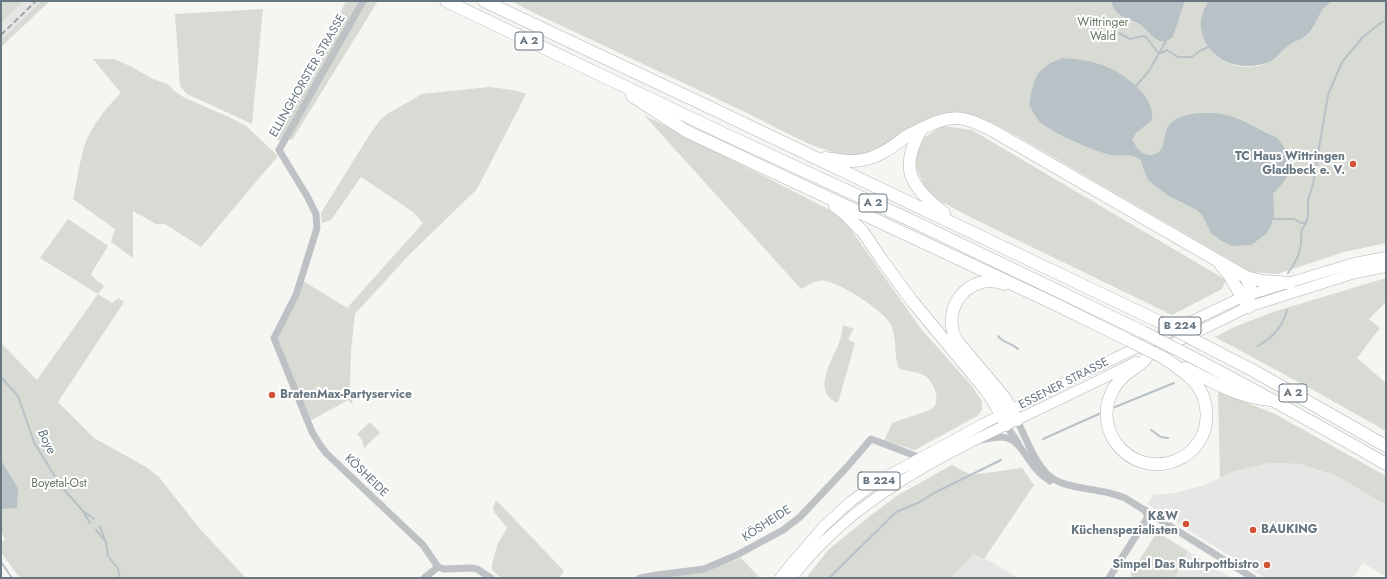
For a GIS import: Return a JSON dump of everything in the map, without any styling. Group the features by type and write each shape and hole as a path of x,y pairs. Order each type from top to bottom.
{"highway":[{"name":"A 2","path":"446,1 906,218 1143,332 1275,401 1386,464"},
{"name":"A 2","path":"484,1 1162,323 1254,371 1386,446"},
{"path":"602,75 686,131 1055,304 1236,393 1253,399 1275,401"},
{"path":"813,157 847,161 868,159 887,151 909,134 940,119 952,117 964,119 979,123 1246,277 1262,281 1290,283"},
{"path":"922,128 910,153 909,165 915,186 925,197 960,226"},
{"path":"816,192 846,214 863,232 912,301 974,375 994,402 1009,417"},
{"path":"1219,262 1247,300"},
{"path":"1246,277 1249,283 1247,300"},
{"path":"1009,417 997,388 953,333 952,319 955,304 971,286 991,281 1002,283 1049,304 1055,304"},
{"path":"1147,357 1142,364 1125,375 1119,382 1109,399 1107,416 1108,426 1112,438 1119,448 1135,460 1149,464 1164,464 1186,456 1200,440 1205,428 1205,403 1198,386 1186,374 1164,358"}],"main road":[{"name":"ESSENER STRASSE","path":"792,578 815,551 858,511 914,472 968,443 1082,374 1247,300 1290,283 1354,263 1386,257"},
{"name":"ESSENER STRASSE","path":"780,578 823,527 850,502 880,480 921,458 1009,417 1147,357 1247,300 1355,273 1386,267"}],"street":[{"name":"ELLINGHORSTER STRASSE","path":"274,338 296,295 317,228 316,214 307,196 279,150 363,1"},
{"name":"KÖSHEIDE","path":"274,338 312,432 320,445 327,454 423,545 438,567"},
{"path":"1009,417 1020,447 1030,462 1042,475 1051,482 1065,488 1082,488"},
{"path":"1009,417 1046,473 1056,480 1067,485 1113,494 1125,498 1254,578"},
{"path":"968,443 999,437 1012,440 1020,447"},
{"name":"KÖSHEIDE","path":"640,578 710,567 737,555 782,530 800,516 847,467 871,439 921,458"},
{"path":"1110,578 1148,517 1146,510"},
{"path":"424,578 438,567 444,569 477,569 491,578"},
{"path":"1115,569 1117,578"}],"shaded area":[{"path":"23,1 41,1 1,40 1,23"},
{"path":"1111,1 1185,1 1173,37 1162,41 1154,38 1139,24 1118,14 1115,11"},
{"path":"1208,1 1333,1 1324,8 1313,28 1306,36 1292,43 1271,61 1252,66 1242,66 1223,60 1209,48 1204,39 1201,29 1201,19"},
{"path":"1063,58 1086,61 1104,66 1124,76 1138,88 1149,103 1152,111 1152,120 1136,133 1132,139 1135,145 1143,153 1149,155 1156,154 1160,151 1166,132 1171,123 1180,117 1191,114 1214,113 1227,115 1277,138 1287,152 1290,160 1290,168 1286,179 1273,194 1274,213 1271,226 1266,234 1251,245 1231,246 1211,233 1202,215 1197,210 1169,196 1149,181 1141,160 1134,156 1112,155 1096,150 1062,136 1039,121 1029,105 1032,88 1037,75 1041,70 1047,65"},
{"path":"1,460 18,488 17,508 1,509"},
{"path":"1270,463 1300,464 1337,476 1386,505 1386,577 1363,563 1353,578 1265,578 1147,504 1153,495 1174,493 1205,485 1235,471"},
{"path":"1188,551 1231,578 1175,578"},
{"path":"974,554 992,562 1018,578 951,578"}],"green space":[{"path":"1,1 23,1 1,23"},
{"path":"41,1 50,1 1,47 1,40"},
{"path":"346,1 378,1 292,140 284,136 281,141 277,140 278,132 317,61"},
{"name":"Wittringer Wald","path":"511,1 1111,1 1115,11 1118,14 1143,27 1158,40 1162,41 1173,37 1185,1 1208,1 1203,11 1201,23 1208,47 1221,60 1230,64 1248,67 1266,63 1289,44 1307,36 1312,30 1323,9 1331,2 1386,1 1386,243 1344,252 1277,274 1251,272 1017,136 976,116 962,113 946,113 931,117 917,124 877,150 862,155 842,156 799,139"},
{"path":"263,9 252,124 187,94 180,86 175,14"},
{"path":"93,59 114,59 149,77 169,85 174,91 185,98 246,126 278,156 201,247 165,224 156,224 133,211 133,258 111,242 115,229 73,199 87,139 100,118 121,93"},
{"path":"489,87 513,90 526,94 477,189 408,256 355,314 351,350 350,389 353,405 348,400 310,421 278,338 280,330 303,281 347,308 423,223 413,212 361,177 331,220 322,223 321,213 370,134 380,120 387,114 422,94"},
{"path":"644,115 839,216 847,224 922,330 971,385 982,401 982,410 977,416 915,450 884,441 892,423 930,410 934,407 937,398 934,388 925,376 900,369 898,367 893,330 887,319 862,299 833,283 819,281 801,289"},
{"path":"943,126 972,130 1226,280 1222,289 1172,315 940,201 925,187 913,161 920,140"},
{"path":"68,219 108,246 91,274 104,286 98,294 40,258"},
{"path":"1386,278 1386,302 1369,319 1380,328 1357,358 1386,383 1386,431 1215,337 1232,328 1273,312"},
{"name":"Boyetal-Ost","path":"98,294 112,303 118,298 124,302 58,402 94,438 146,467 159,477 200,529 246,578 20,578 1,553 1,543 5,539 1,531 1,343 37,380"},
{"path":"843,325 854,329 849,337 849,340 855,343 838,403 830,398 826,392 825,384 828,367 840,341"},
{"path":"1218,391 1275,414 1386,476 1386,505 1337,476 1300,464 1270,463 1235,471 1220,478"},
{"path":"370,422 380,433 364,448 362,440 357,434"},
{"path":"952,465 971,475 1022,468 1034,485 984,559 974,554 951,578 806,578 829,549 870,516 898,495"},
{"path":"496,500 564,571 559,578 501,578 492,570 492,564 498,543 507,528 494,512 493,508"},
{"path":"1157,532 1188,551 1175,578 1135,578 1130,575"},
{"path":"741,558 760,578 657,578 704,572"}],"waterway":[{"path":"1273,219 1294,219 1301,223 1306,223 1308,216 1308,200 1313,184 1328,95 1342,62 1363,37 1382,22 1386,21"},
{"path":"1119,33 1130,39 1143,36 1146,37 1159,54 1167,50 1178,57 1192,57 1208,47"},
{"path":"1136,86 1149,71 1166,41"},
{"path":"1288,273 1298,255 1302,231 1306,223"},
{"path":"1258,346 1276,331 1283,321 1287,310"},
{"path":"998,336 1018,349"},
{"name":"Boye","path":"1,377 18,396 34,442 60,485 82,510 90,523"},
{"path":"1115,407 1174,383"},
{"path":"1043,439 1101,413"},
{"path":"1151,430 1161,437 1168,438"},
{"path":"829,578 896,512 920,502 934,493 1001,460"},
{"name":"Boye","path":"83,511 94,519"},
{"name":"Boye","path":"100,526 105,540"},
{"name":"Boye","path":"96,530 106,542 108,556 118,569 120,578"},
{"name":"Boye","path":"1,562 12,578"}],"railway":[{"path":"1,35 36,1"}],"place":[{"name":"TC Haus Wittringen Gladbeck e. V.","path":"1353,164"},
{"name":"BratenMax-Partyservice","path":"272,395"},
{"name":"K&W Küchenspezialisten","path":"1186,524"},
{"name":"BAUKING","path":"1253,530"},
{"name":"Simpel Das Ruhrpottbistro","path":"1267,565"}]}
